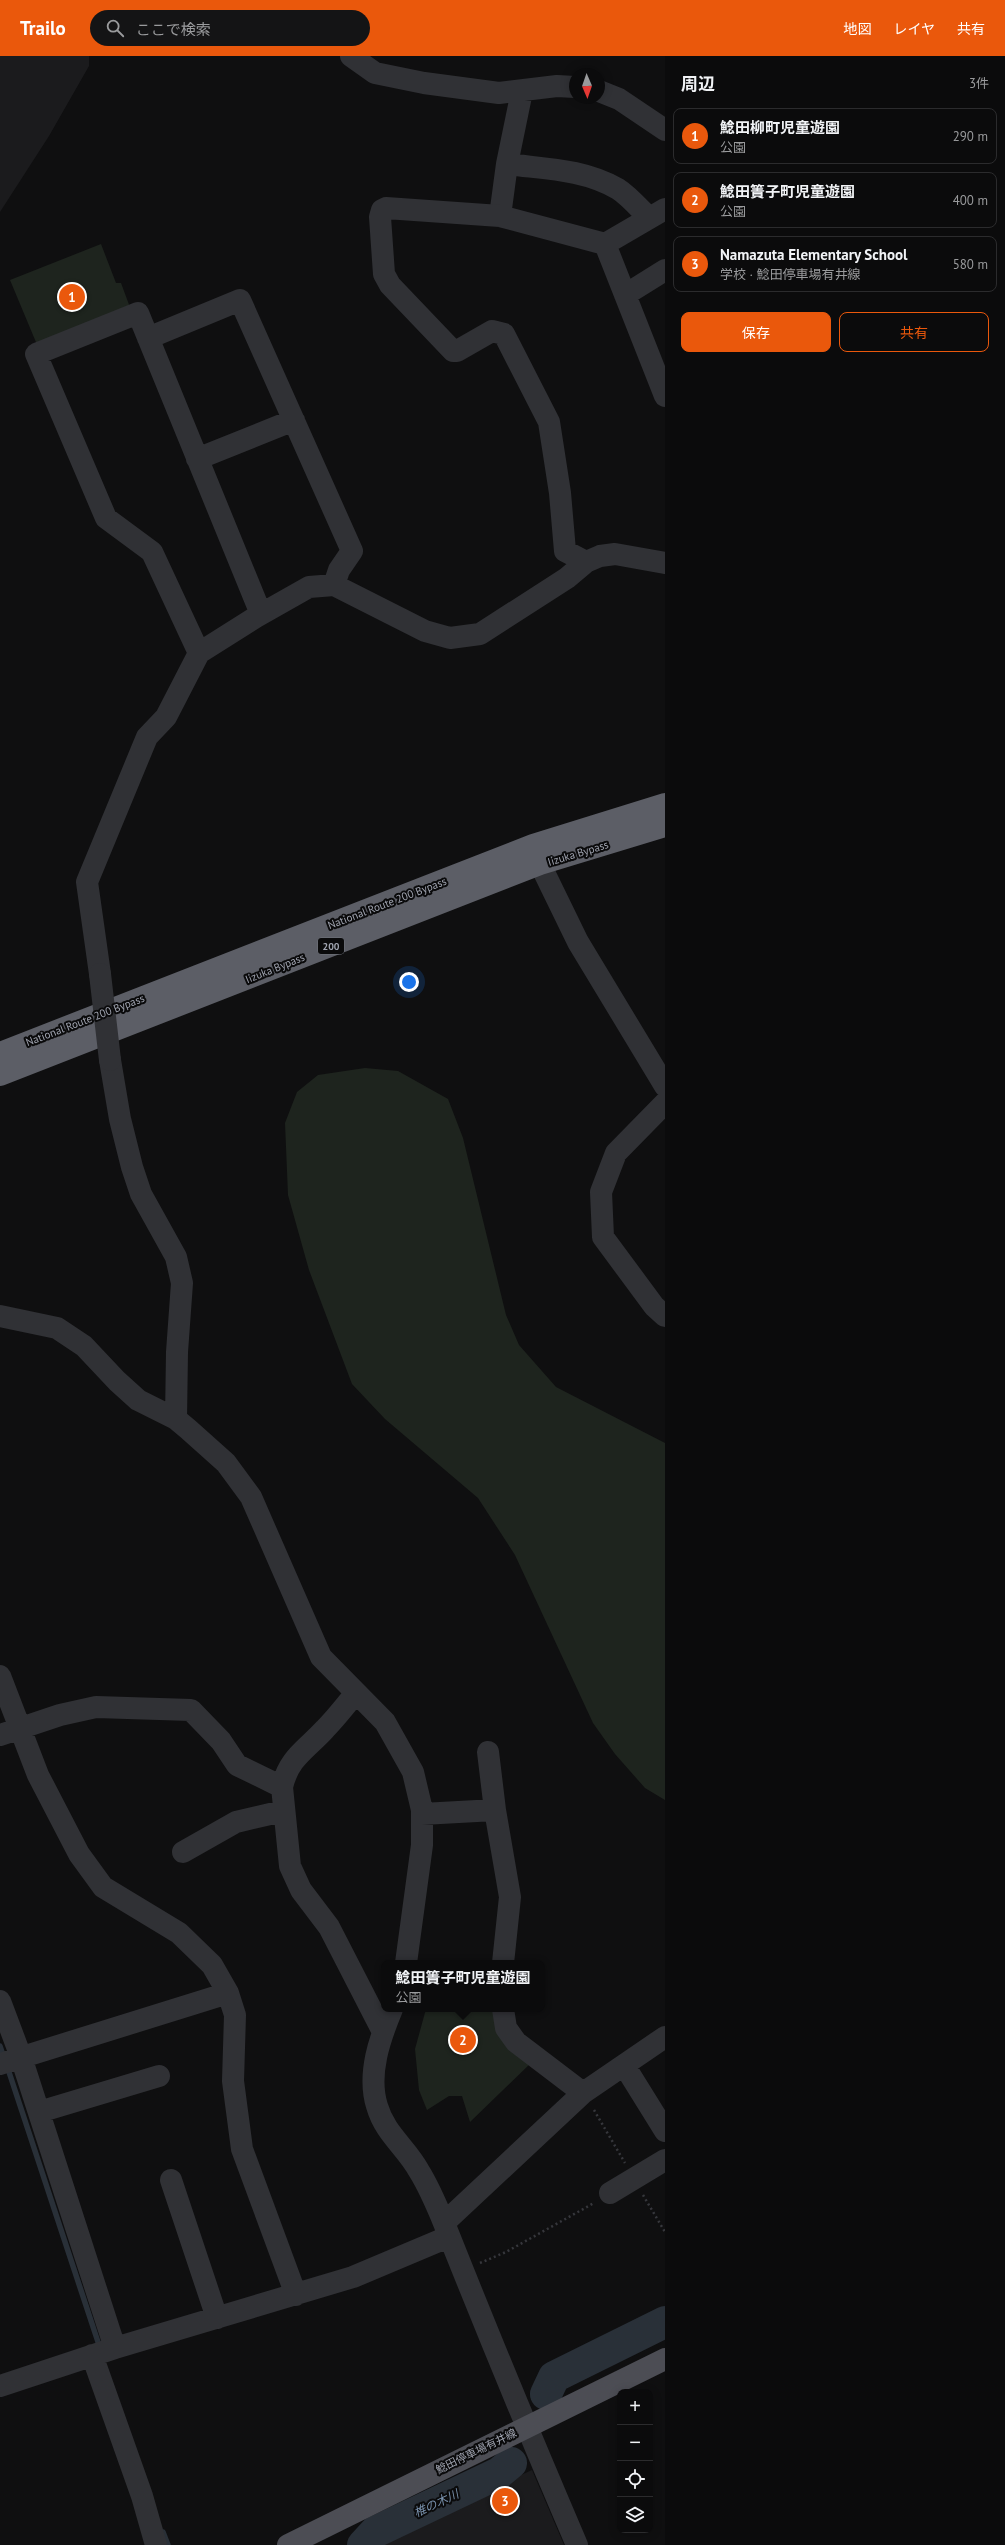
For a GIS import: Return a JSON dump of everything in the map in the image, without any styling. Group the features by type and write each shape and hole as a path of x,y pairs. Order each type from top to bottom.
{"highway":[{"name":"National Route 200 Bypass","path":"0,1053 533,845 665,804"},
{"name":"Iizuka Bypass","path":"0,1075 540,864 665,826"}],"main road":[{"name":"鯰田停車場有井線","path":"288,2545 665,2359"}],"street":[{"path":"351,56 375,73 491,92 522,91 557,86 569,87"},
{"path":"500,216 507,164 522,91"},
{"path":"605,93 619,99 665,130"},
{"path":"507,164 569,171 595,179 618,189 657,214 604,244 500,216 394,208 382,210 380,217 384,274 390,285 453,351 458,351 492,331 504,334 549,422 560,493 565,551 586,562"},
{"path":"604,244 665,396"},
{"path":"625,295 665,270"},
{"path":"148,338 240,300 352,551 339,570 334,585"},
{"path":"199,653 152,552 106,518 36,354 138,313 261,614"},
{"path":"198,459 294,420"},
{"path":"176,1419 177,1352 182,1283 176,1257 141,1194 134,1174 120,1119 110,1060 87,882 148,737 166,717 199,653 261,614 309,587 334,585 425,631 450,638 480,634 567,578 586,562 600,556 615,554 665,563"},
{"path":"540,864 578,942 665,1086"},
{"path":"665,1103 616,1153 600,1192 600,1215 603,1237 654,1306 665,1316"},
{"path":"0,1316 57,1328 84,1346 116,1381 138,1400 176,1419 226,1463 251,1497 321,1657 355,1694 385,1722 413,1772 422,1814 422,1845 406,1960"},
{"path":"0,1676 22,1728 38,1775 79,1854 103,1887 179,1933 212,1965 228,1993 235,2015 233,2081 242,2149 296,2295"},
{"path":"355,1694 324,1730 300,1751 285,1773 282,1787 283,1811 290,1866 301,1890 329,1927 383,2032"},
{"path":"0,1735 96,1707 191,1710 220,1740 237,1765 282,1787"},
{"path":"488,1752 495,1810 510,1897 503,1960"},
{"path":"422,1814 495,1810"},
{"path":"183,1852 236,1822 283,1811"},
{"path":"0,2064 228,1993"},
{"path":"0,2001 21,2057 115,2348"},
{"path":"391,2012 383,2032 373,2080 376,2105 388,2132 419,2170 446,2230 526,2427 577,2545"},
{"path":"503,2012 506,2028 516,2042 583,2093"},
{"path":"0,2386 92,2355 296,2295 353,2276 446,2230 583,2093 665,2037"},
{"path":"624,2065 665,2131"},
{"path":"39,2112 159,2076"},
{"path":"610,2193 665,2160"},
{"path":"172,2180 217,2318"},
{"path":"92,2355 142,2496 156,2545"}],"path":[{"path":"462,2271 506,2252 610,2193"}],"shaded area":[{"path":"0,56 89,56 89,66 49,136 0,212"},
{"path":"101,244 116,283 121,283 131,310 38,347 10,280"},
{"path":"365,1068 398,1071 448,1099 463,1138 506,1315 519,1345 556,1387 665,1443 665,1800 645,1788 615,1754 593,1723 515,1555 478,1498 385,1419 352,1384 309,1270 288,1195 285,1123 297,1092 318,1075"},
{"path":"425,2012 499,2012 533,2061 470,2122 462,2096 449,2096 427,2110 419,2090 415,2049"},
{"path":"532,2470 564,2545 376,2545 396,2532"}],"waterway":[{"path":"0,2046 4,2058"},
{"path":"7,2066 100,2348"},
{"name":"椎の木川","path":"546,2394 554,2377 665,2322"},
{"name":"椎の木川","path":"363,2545 375,2532 499,2473 511,2463"},
{"path":"163,2532 168,2545"}],"place":[{"name":"鯰田柳町児童遊園","path":"72,297"},
{"name":"鯰田簀子町児童遊園","path":"463,2040"},
{"name":"Namazuta Elementary School","path":"505,2501"}]}
